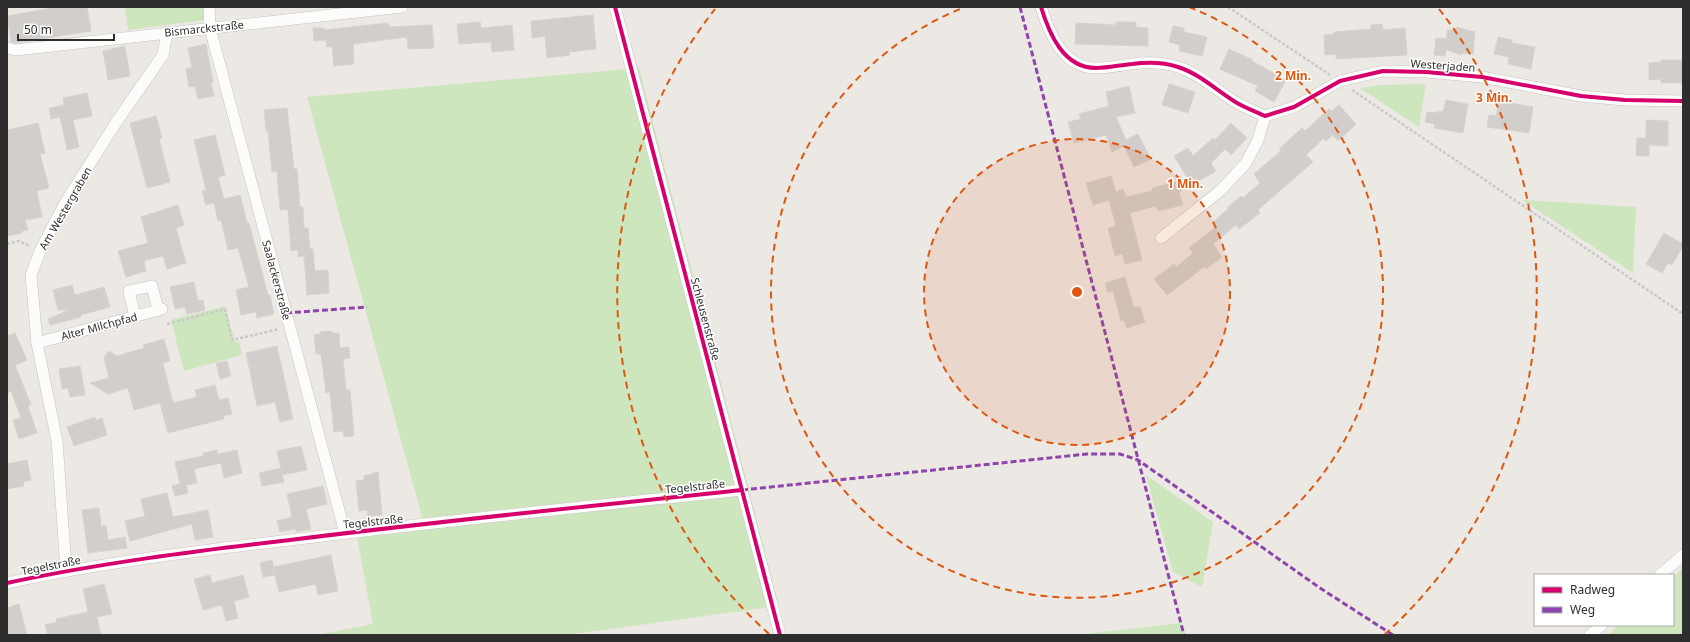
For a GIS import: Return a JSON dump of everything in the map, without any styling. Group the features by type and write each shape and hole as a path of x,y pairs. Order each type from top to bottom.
{"street":[{"name":"Saalackerstraße","path":"209,7 210,28 345,533"},
{"name":"Bismarckstraße","path":"7,48 16,50 402,7"},
{"name":"Schleusenstraße","path":"615,7 780,635"},
{"path":"1041,7 1047,29 1057,46 1068,58 1078,64 1095,68 1156,62 1177,67 1195,75 1238,104 1265,116 1258,140 1246,163 1221,190 1160,238"},
{"name":"Am Westergraben","path":"66,570 56,441 36,343 31,275 40,250 65,203 113,127 163,55 167,32"},
{"name":"Westerjaden","path":"1265,116 1294,107 1340,81 1383,71 1426,72 1482,77 1581,96 1625,100 1683,100"},
{"name":"Alter Milchpfad","path":"36,343 134,317 160,310 152,286 129,291 134,317"},
{"name":"Tegelstraße","path":"7,582 66,570 345,533 742,490"},
{"path":"1661,574 1683,555"},
{"path":"1590,635 1601,626"}],"path":[{"path":"1228,7 1340,81 1683,314"},
{"path":"7,244 19,242 40,250"},
{"path":"167,324 225,309 232,340 290,327"}],"green space":[{"path":"125,7 203,7 205,20 128,30"},
{"path":"639,68 779,606 566,635 316,635 373,624 357,537 425,528 307,97"},
{"path":"1426,84 1419,127 1360,88 1382,85"},
{"path":"1522,200 1636,207 1633,273"},
{"path":"225,306 235,342 239,341 242,355 184,371 171,320"},
{"path":"1146,475 1213,522 1202,587 1173,572"},
{"path":"1683,568 1683,635 1608,635 1618,626 1674,626 1674,576"},
{"path":"1182,623 1185,635 1075,635"}],"building":[{"path":"57,7 87,7 91,31 15,43 11,42 7,16"},
{"path":"593,15 596,49 569,52 570,55 547,58 545,36 532,38 531,21"},
{"path":"480,22 481,28 512,25 514,50 492,52 491,42 459,44 457,24"},
{"path":"1116,22 1136,22 1136,27 1148,28 1148,46 1075,44 1076,23 1116,25"},
{"path":"388,23 389,27 432,25 434,48 408,49 407,37 353,44 354,64 334,66 332,47 327,47 326,40 314,41 313,28 324,28 324,30"},
{"path":"1382,24 1383,30 1405,28 1407,55 1336,59 1336,54 1325,55 1324,35 1334,34 1334,32 1371,29 1371,25"},
{"path":"1173,26 1184,28 1184,32 1207,37 1202,56 1179,51 1180,45 1169,42"},
{"path":"1457,27 1475,32 1473,54 1463,53 1462,55 1446,50 1445,56 1434,55 1436,38 1447,39 1447,30 1455,30"},
{"path":"1498,37 1512,40 1512,43 1535,47 1531,69 1508,64 1509,57 1494,54"},
{"path":"206,44 214,96 198,99 195,86 189,87 186,69 192,68 188,48"},
{"path":"125,46 130,76 108,80 103,51"},
{"path":"1229,49 1253,60 1252,61 1286,80 1274,102 1255,91 1258,86 1220,69"},
{"path":"1661,60 1683,60 1683,83 1661,83 1661,79 1649,80 1649,63 1661,62"},
{"path":"1169,84 1195,92 1188,113 1162,105"},
{"path":"1129,86 1135,113 1116,117 1126,140 1138,134 1151,159 1134,167 1124,146 1112,152 1106,135 1074,143 1068,122 1081,119 1079,114 1109,106 1106,92"},
{"path":"87,93 92,116 73,120 79,147 67,150 60,117 51,119 49,108 64,105 63,98"},
{"path":"1446,100 1468,104 1463,133 1434,128 1435,124 1425,122 1427,112 1443,112"},
{"path":"1499,101 1533,107 1529,133 1487,127 1489,115 1496,116"},
{"path":"1339,105 1356,124 1338,141 1333,135 1326,141 1323,139 1306,155 1313,162 1258,210 1260,213 1239,229 1236,225 1213,244 1222,257 1206,269 1204,267 1167,295 1154,279 1174,264 1176,267 1193,253 1189,248 1217,226 1213,222 1241,196 1243,198 1260,183 1254,174 1281,151 1279,149 1302,128 1305,131 1329,109 1332,111"},
{"path":"287,108 294,169 297,169 300,207 303,207 304,228 308,228 310,249 313,249 315,271 328,270 329,293 307,295 304,256 298,257 298,250 291,251 288,210 280,210 277,171 272,172 268,131 266,131 264,110"},
{"path":"156,116 162,138 159,139 170,182 147,188 130,123"},
{"path":"1646,120 1668,121 1668,146 1649,145 1649,156 1636,156 1637,138 1646,138"},
{"path":"38,123 45,153 40,154 49,188 37,191 42,217 25,220 28,230 22,231 22,233 7,236 7,130"},
{"path":"1231,123 1247,138 1231,155 1225,149 1211,163 1216,171 1179,192 1183,205 1158,211 1156,206 1130,213 1142,260 1125,264 1122,254 1115,256 1108,228 1116,226 1109,200 1093,205 1086,183 1111,176 1116,192 1123,189 1126,197 1152,191 1152,188 1188,179 1174,156 1188,148 1193,156 1213,138 1215,140"},
{"path":"215,135 225,175 218,177 224,199 240,195 268,295 270,295 274,314 257,318 256,312 241,315 236,290 249,287 238,248 228,250 221,220 218,221 214,203 206,205 202,191 206,190 194,140"},
{"path":"178,205 184,225 176,228 186,263 167,269 163,256 144,261 146,271 126,277 118,251 148,243 141,217"},
{"path":"1664,233 1683,244 1683,246 1672,265 1668,263 1662,273 1646,264"},
{"path":"1125,277 1134,308 1140,306 1145,322 1127,328 1124,320 1121,321 1113,291 1108,293 1105,283"},
{"path":"194,282 198,301 203,300 205,310 187,314 185,307 175,309 170,287"},
{"path":"72,285 75,295 104,287 110,307 81,315 81,317 50,325 48,319 69,310 58,310 53,290"},
{"path":"332,331 332,333 339,333 340,348 349,347 350,358 343,359 346,390 350,390 354,436 344,437 343,431 334,432 330,392 326,393 321,354 316,354 314,335 321,334 320,332"},
{"path":"15,333 27,360 15,365 31,405 28,406 37,433 19,439 13,420 21,418 11,391 7,393 7,336"},
{"path":"164,339 170,361 163,363 173,403 197,397 195,390 215,385 219,400 228,398 232,414 223,416 224,419 168,433 160,403 134,410 128,388 108,394 90,383 109,378 104,358 109,351 117,356 144,348 143,345"},
{"path":"277,346 293,419 280,422 275,402 257,406 246,353"},
{"path":"227,361 231,376 220,379 216,363"},
{"path":"80,366 85,395 70,397 68,388 62,389 59,369"},
{"path":"95,417 96,420 102,418 107,435 74,446 67,427"},
{"path":"301,446 307,470 282,475 284,482 262,486 259,473 281,468 277,451"},
{"path":"217,450 218,454 237,450 242,473 224,478 221,463 194,469 197,483 186,485 188,493 175,496 172,486 180,484 175,462 203,456 203,453"},
{"path":"27,460 31,480 23,482 24,486 7,489 7,464"},
{"path":"378,472 382,515 368,516 367,510 359,511 356,481 364,480 364,476"},
{"path":"323,486 327,504 306,509 311,529 296,532 295,529 280,532 277,521 292,517 287,494"},
{"path":"167,493 173,517 208,510 213,537 195,540 192,524 130,541 125,521 145,516 141,499"},
{"path":"99,508 101,526 106,526 108,540 125,537 127,548 88,553 82,510"},
{"path":"331,555 338,591 318,595 316,584 279,592 275,575 263,577 260,563 272,560 273,567"},
{"path":"210,575 212,583 243,575 249,597 234,601 238,618 226,621 222,605 203,610 194,579"},
{"path":"104,584 112,614 97,617 101,635 48,635 45,625 57,622 56,619 88,612 83,589"},
{"path":"19,604 27,635 7,635 7,608"}],"marked path":[{"path":"1020,7 1184,635"},
{"path":"286,313 367,307"},
{"path":"742,490 1087,454 1120,454 1138,460 1320,588 1393,635"}],"cycle path":[{"path":"615,7 780,635"},
{"path":"1041,7 1053,38 1066,56 1075,62 1084,66 1096,68 1143,63 1161,63 1172,65 1194,74 1237,103 1265,116 1294,107 1340,81 1383,71 1426,72 1482,77 1581,96 1625,100 1683,101"},
{"path":"7,583 77,569 219,549 460,520 742,490"}]}
